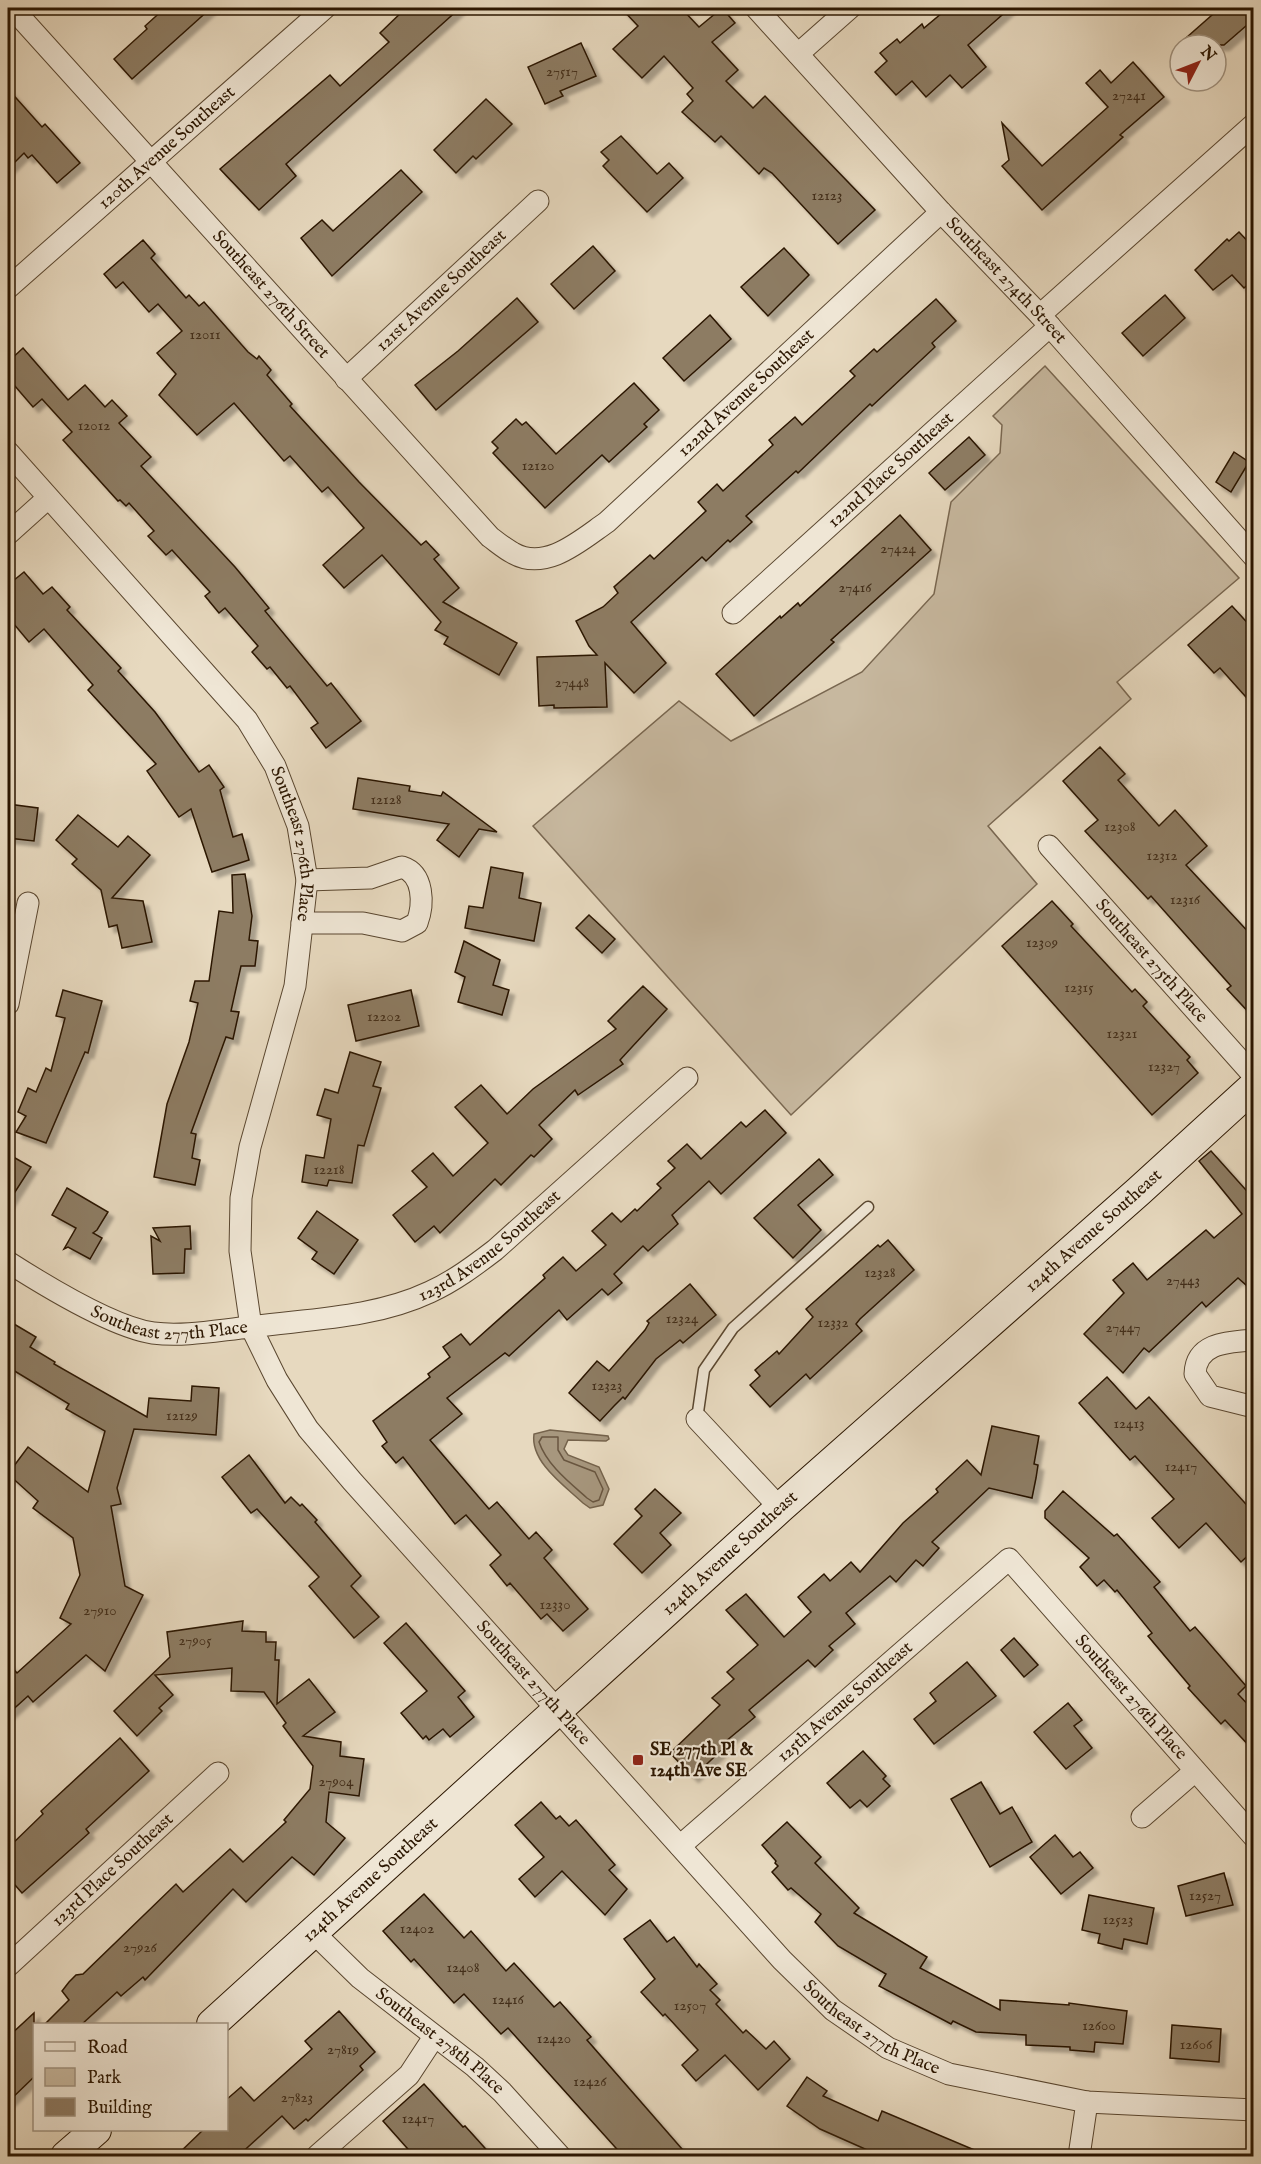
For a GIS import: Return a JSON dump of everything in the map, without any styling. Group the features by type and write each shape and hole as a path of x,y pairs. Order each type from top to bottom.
{"street":[{"name":"Southeast 276th Street","path":"12,8 490,537 515,555 542,560"},
{"name":"120th Avenue Southeast","path":"8,288 325,8"},
{"name":"Southeast 274th Street","path":"756,8 941,212 1045,321 1254,557"},
{"path":"798,54 850,8"},
{"path":"1045,321 1254,124"},
{"name":"121st Avenue Southeast","path":"346,379 538,201"},
{"name":"122nd Avenue Southeast","path":"542,560 566,550 607,522 941,212"},
{"name":"122nd Place Southeast","path":"733,613 1045,321"},
{"name":"Southeast 276th Place","path":"8,452 247,720 275,766 298,826 307,880 295,986 250,1147 241,1198 240,1251 251,1327"},
{"path":"8,534 48,498"},
{"name":"Southeast 275th Place","path":"1049,846 1254,1076"},
{"path":"302,923 363,923 402,931 417,923 420,914 421,887 415,876 402,867 370,878 307,880"},
{"path":"8,1004 28,903"},
{"name":"123rd Avenue Southeast","path":"251,1327 385,1308 429,1293 463,1275 495,1250 687,1078"},
{"name":"124th Avenue Southeast","path":"214,2023 780,1508 1254,1086"},
{"name":"Southeast 277th Place","path":"8,1262 110,1318 152,1333 196,1333 251,1327 277,1380 308,1429 782,1960 833,2010 888,2048 949,2074 1087,2102 1254,2110"},
{"path":"1254,1340 1219,1343 1204,1352 1195,1366 1195,1374 1210,1396 1254,1407"},
{"path":"697,1419 780,1508"},
{"name":"Southeast 276th Place","path":"1009,1559 1254,1837"},
{"name":"125th Avenue Southeast","path":"681,1846 1009,1559"},
{"path":"1142,1817 1196,1771"},
{"name":"123rd Place Southeast","path":"8,1966 218,1773"},
{"name":"Southeast 278th Place","path":"314,1933 360,1978 475,2067 502,2092 560,2157"},
{"path":"316,2157 409,2074 434,2037"},
{"path":"1079,2157 1087,2102"},
{"path":"66,2157 95,2131"}],"lane":[{"path":"697,1419 704,1370 733,1328 868,1207"}],"green space":[{"path":"1045,366 1239,578 1117,682 1131,699 988,826 1037,884 791,1115 533,826 679,701 731,741 862,672 934,594 951,502 1000,453 1002,425 993,416"}],"water":[{"path":"550,1430 608,1436 609,1439 606,1441 568,1440 564,1449 568,1455 599,1467 609,1489 603,1505 590,1508 543,1464 534,1444 534,1434"}],"building":[{"path":"165,8 211,8 132,79 114,59 147,29 145,26"},
{"path":"406,8 460,8 286,164 296,176 259,210 220,169 330,75 340,86 389,42 380,33"},
{"path":"621,8 681,8 699,27 722,8 735,23 712,42 738,70 726,81 753,108 765,96 875,210 838,244 772,173 764,168 759,174 721,136 715,142 682,112 693,101 687,94 693,88 664,56 642,78 613,49 638,26"},
{"path":"948,8 1010,8 968,45 986,67 962,88 950,75 926,97 912,81 896,95 875,72 887,61 880,53 897,39 900,43 922,24 924,28"},
{"path":"1220,8 1254,8 1254,19 1228,42 1228,33 1192,33"},
{"path":"581,43 596,76 560,91 563,96 545,104 528,67"},
{"path":"1133,62 1164,97 1120,135 1123,137 1042,210 1002,166 1009,160 1002,123 1042,166 1108,107 1086,83 1100,70 1111,83"},
{"path":"8,89 42,127 45,124 80,163 57,183 32,155 28,158 24,153 8,169"},
{"path":"486,99 512,124 476,159 473,156 456,173 434,150"},
{"path":"621,136 657,174 669,163 683,178 647,212 603,166 609,160 601,152"},
{"path":"401,170 422,192 332,276 301,238 322,220 333,231"},
{"path":"1239,232 1254,248 1254,279 1244,288 1232,275 1213,290 1195,270 1227,239 1229,241"},
{"path":"143,240 155,254 151,258 186,298 189,295 199,306 204,302 248,352 257,359 259,356 271,370 267,375 292,404 290,406 359,482 421,545 426,541 439,555 434,559 459,588 443,602 517,643 499,675 444,644 448,637 435,630 441,622 382,555 344,588 323,565 364,528 328,487 322,492 290,456 284,461 234,403 197,435 159,395 176,374 157,353 182,331 158,304 149,312 123,282 116,288 104,274"},
{"path":"593,246 615,271 574,309 551,284"},
{"path":"784,248 809,275 768,316 741,287"},
{"path":"1165,295 1185,318 1143,356 1122,333"},
{"path":"517,298 538,322 436,410 415,385 458,351"},
{"path":"936,299 956,321 932,343 935,347 872,406 870,404 798,473 796,471 746,516 752,522 730,542 728,540 706,561 702,557 631,622 666,663 634,693 605,663 607,707 539,706 537,657 597,655 589,646 576,621 603,607 618,593 614,587 650,555 654,559 706,511 698,502 717,484 723,491 773,445 769,440 795,417 802,425 855,376 850,371 874,349 877,352"},
{"path":"710,315 731,339 684,381 663,358"},
{"path":"23,348 68,400 85,385 105,407 112,400 127,416 119,423 151,457 141,466 235,567 269,608 265,611 327,686 331,683 361,721 326,748 311,728 318,723 290,686 287,688 270,667 267,669 252,652 258,646 225,608 219,613 205,596 210,592 172,550 166,555 148,536 154,531 129,503 126,506 120,500 118,501 63,440 72,432 42,399 33,407 8,378 8,362"},
{"path":"634,383 659,410 644,424 647,427 609,462 602,455 545,508 493,453 498,448 492,442 516,419 522,425 526,422 556,454"},
{"path":"969,437 985,455 945,490 929,473"},
{"path":"1234,452 1249,462 1231,492 1216,482"},
{"path":"900,515 931,550 831,640 834,642 754,716 716,674 780,616 781,618 798,603 800,606"},
{"path":"24,572 43,594 52,587 70,607 67,610 121,668 118,671 155,712 199,772 209,765 224,787 220,790 233,837 242,834 249,860 212,872 191,809 179,817 147,771 156,764 88,690 93,685 44,629 29,642 8,617 8,585"},
{"path":"1232,606 1254,630 1254,706 1220,668 1214,673 1188,645"},
{"path":"1100,747 1125,774 1118,780 1159,826 1175,810 1207,846 1186,865 1254,938 1254,1018 1227,989 1231,986 1151,896 1148,899 1085,831 1098,820 1063,781"},
{"path":"358,778 410,786 409,791 441,796 443,792 497,832 479,829 459,857 437,840 449,824 353,809"},
{"path":"8,804 38,808 34,841 8,838"},
{"path":"78,815 118,847 128,836 150,855 112,898 143,901 152,942 122,948 117,925 109,927 101,890 72,864 77,859 56,840"},
{"path":"491,867 523,873 519,898 541,903 534,941 465,928 469,906 483,908"},
{"path":"245,874 252,916 249,940 258,941 255,966 241,966 231,1011 239,1012 233,1039 226,1037 191,1133 196,1134 192,1158 200,1160 195,1185 154,1177 167,1104 189,1042 198,1003 190,1001 195,981 209,981 219,911 233,913 232,875"},
{"path":"1052,901 1073,924 1071,926 1132,992 1135,989 1147,1002 1143,1006 1190,1057 1187,1060 1198,1073 1152,1115 1002,946"},
{"path":"589,915 615,939 602,953 576,928"},
{"path":"464,941 500,960 493,985 509,990 502,1015 458,1002 465,977 455,972"},
{"path":"643,986 667,1009 620,1060 623,1064 578,1095 575,1090 539,1125 552,1139 534,1157 531,1155 501,1185 495,1179 440,1233 434,1226 415,1242 393,1215 427,1187 412,1171 433,1153 453,1176 488,1143 455,1107 481,1085 507,1114 533,1089 616,1029 608,1021"},
{"path":"63,990 102,1001 88,1053 85,1052 46,1143 16,1132 26,1116 18,1112 28,1088 36,1092 46,1068 51,1071 65,1018 56,1016"},
{"path":"411,990 419,1026 356,1041 348,1005"},
{"path":"350,1052 381,1062 373,1086 381,1088 364,1146 358,1145 352,1183 329,1180 327,1186 302,1182 306,1155 324,1158 331,1119 317,1115 325,1089 338,1093"},
{"path":"765,1110 786,1133 721,1194 709,1181 672,1215 678,1224 648,1251 643,1246 614,1274 622,1283 608,1295 602,1289 567,1320 559,1310 509,1356 505,1353 447,1398 462,1414 430,1440 489,1509 497,1502 529,1539 536,1532 552,1550 544,1558 588,1609 563,1631 547,1614 541,1619 510,1583 507,1586 490,1565 501,1555 466,1515 455,1524 403,1457 396,1463 382,1446 387,1442 373,1421 430,1377 428,1374 450,1357 443,1347 461,1334 470,1345 545,1278 543,1275 563,1257 576,1271 606,1245 592,1231 612,1213 621,1222 635,1209 637,1211 661,1188 657,1184 675,1168 668,1161 687,1144 701,1159 741,1122 746,1127"},
{"path":"1211,1151 1254,1199 1254,1292 1238,1278 1206,1307 1202,1302 1149,1352 1144,1348 1123,1373 1084,1334 1124,1293 1113,1280 1133,1263 1147,1280 1206,1230 1214,1238 1242,1214 1199,1161"},
{"path":"8,1154 31,1167 8,1203"},
{"path":"819,1159 833,1175 798,1205 821,1230 793,1258 754,1218"},
{"path":"67,1188 108,1212 93,1233 102,1238 90,1259 68,1247 64,1249 76,1228 52,1215"},
{"path":"317,1211 358,1240 334,1274 312,1259 317,1252 298,1238"},
{"path":"190,1226 191,1249 185,1249 184,1273 153,1274 151,1236 160,1241 153,1228"},
{"path":"888,1240 914,1270 860,1319 856,1324 862,1331 810,1379 806,1374 770,1407 750,1385 760,1376 755,1370 777,1351 779,1354 813,1317 806,1309 878,1245 880,1247"},
{"path":"690,1284 716,1315 683,1343 680,1340 656,1359 625,1399 623,1397 600,1421 569,1393 597,1361 609,1371 645,1330 649,1323 647,1321"},
{"path":"14,1324 36,1337 30,1347 55,1362 54,1364 147,1417 149,1398 191,1401 192,1386 219,1388 216,1435 134,1429 117,1488 121,1504 111,1506 125,1586 143,1595 105,1671 86,1655 33,1702 28,1696 8,1714 8,1663 17,1673 71,1624 60,1618 80,1575 73,1538 33,1508 38,1501 8,1474 28,1447 88,1492 105,1431 66,1409 69,1404 8,1367 8,1334"},
{"path":"1107,1377 1136,1409 1149,1397 1254,1513 1254,1550 1241,1562 1206,1523 1179,1548 1152,1518 1174,1499 1135,1456 1130,1460 1079,1403"},
{"path":"992,1426 1039,1436 1034,1464 1038,1465 1032,1498 989,1488 932,1542 939,1548 923,1566 916,1560 896,1582 890,1576 846,1613 855,1624 829,1646 833,1650 815,1667 808,1660 749,1710 755,1717 725,1742 728,1744 693,1777 670,1753 720,1705 712,1698 734,1679 727,1672 758,1645 726,1610 746,1594 784,1637 811,1612 798,1597 824,1574 830,1581 851,1562 860,1572 903,1523 938,1492 936,1489 967,1460 981,1475"},
{"path":"249,1455 285,1503 291,1497 300,1506 302,1504 361,1576 351,1586 379,1617 354,1638 309,1586 319,1577 257,1509 251,1513 222,1477"},
{"path":"655,1489 681,1513 660,1533 671,1545 642,1573 614,1544 642,1516 635,1509"},
{"path":"1063,1491 1114,1536 1117,1534 1160,1582 1154,1587 1190,1631 1195,1627 1246,1686 1238,1694 1254,1711 1254,1751 1225,1720 1221,1724 1188,1688 1190,1686 1148,1636 1152,1633 1117,1590 1115,1592 1104,1580 1097,1586 1080,1567 1089,1558 1045,1518 1045,1511"},
{"path":"243,1621 242,1631 266,1632 266,1642 276,1642 275,1660 279,1660 277,1704 309,1679 335,1712 303,1736 341,1742 340,1756 364,1759 359,1796 329,1792 326,1822 345,1838 314,1875 292,1857 246,1902 233,1889 145,1980 143,1977 121,1996 117,1992 83,2023 46,2023 69,2000 62,1991 69,1982 76,1975 83,1974 176,1884 183,1892 230,1849 243,1862 286,1822 284,1820 310,1789 313,1766 283,1726 286,1723 264,1692 231,1691 232,1668 155,1675 173,1695 159,1708 162,1711 137,1736 114,1711 170,1657 167,1632"},
{"path":"406,1623 465,1691 458,1697 474,1717 450,1737 443,1729 429,1740 426,1736 423,1739 401,1713 427,1691 384,1643"},
{"path":"1014,1638 1038,1665 1024,1677 1001,1650"},
{"path":"967,1662 996,1696 934,1744 914,1719 936,1701 930,1693"},
{"path":"1068,1703 1082,1720 1074,1726 1092,1748 1066,1769 1034,1732"},
{"path":"120,1738 149,1771 86,1829 89,1833 22,1893 8,1877 8,1848 43,1814 41,1811"},
{"path":"863,1751 886,1776 883,1779 890,1786 867,1807 860,1800 850,1808 827,1783"},
{"path":"981,1782 1000,1814 1012,1807 1032,1842 990,1867 951,1799"},
{"path":"541,1802 556,1819 560,1816 569,1826 576,1820 615,1865 609,1870 627,1889 605,1915 562,1871 535,1897 519,1879 544,1857 515,1825"},
{"path":"787,1822 821,1857 815,1863 859,1908 854,1913 927,1957 920,1968 1000,2010 1000,2000 1069,2005 1069,2003 1127,2011 1123,2044 1095,2042 1094,2052 1070,2050 1070,2047 1026,2045 1026,2035 976,2032 953,2021 951,2024 879,1986 886,1974 838,1946 815,1922 821,1914 791,1888 788,1890 772,1872 778,1866 762,1845"},
{"path":"1055,1835 1073,1857 1080,1852 1093,1868 1061,1894 1030,1857"},
{"path":"1224,1873 1233,1905 1186,1916 1178,1886"},
{"path":"424,1894 464,1938 471,1931 506,1971 514,1963 554,2007 560,2002 591,2037 587,2040 689,2157 624,2157 508,2028 501,2034 464,1994 454,2003 414,1959 411,1962 383,1931"},
{"path":"1089,1895 1154,1908 1147,1944 1124,1939 1122,1949 1098,1943 1100,1934 1082,1930"},
{"path":"650,1920 667,1942 674,1937 697,1967 699,1964 717,1984 710,1990 720,2000 716,2004 743,2033 746,2030 766,2049 774,2041 790,2059 758,2090 725,2055 696,2081 682,2065 698,2050 641,1992 655,1979 624,1939"},
{"path":"339,2011 375,2052 360,2066 363,2070 308,2121 306,2119 294,2129 282,2116 237,2157 175,2157 202,2131 228,2131 228,2098 241,2087 254,2101 312,2049 305,2041"},
{"path":"34,2013 33,2078 8,2102 8,2037"},
{"path":"1172,2025 1221,2029 1219,2062 1170,2058"},
{"path":"807,2077 827,2091 823,2096 878,2121 882,2111 991,2157 883,2157 820,2129 787,2106"},
{"path":"424,2084 493,2157 415,2157 383,2121"}],"place":[{"name":"SE 277th Pl & 124th Ave SE","path":"638,1760"}]}
